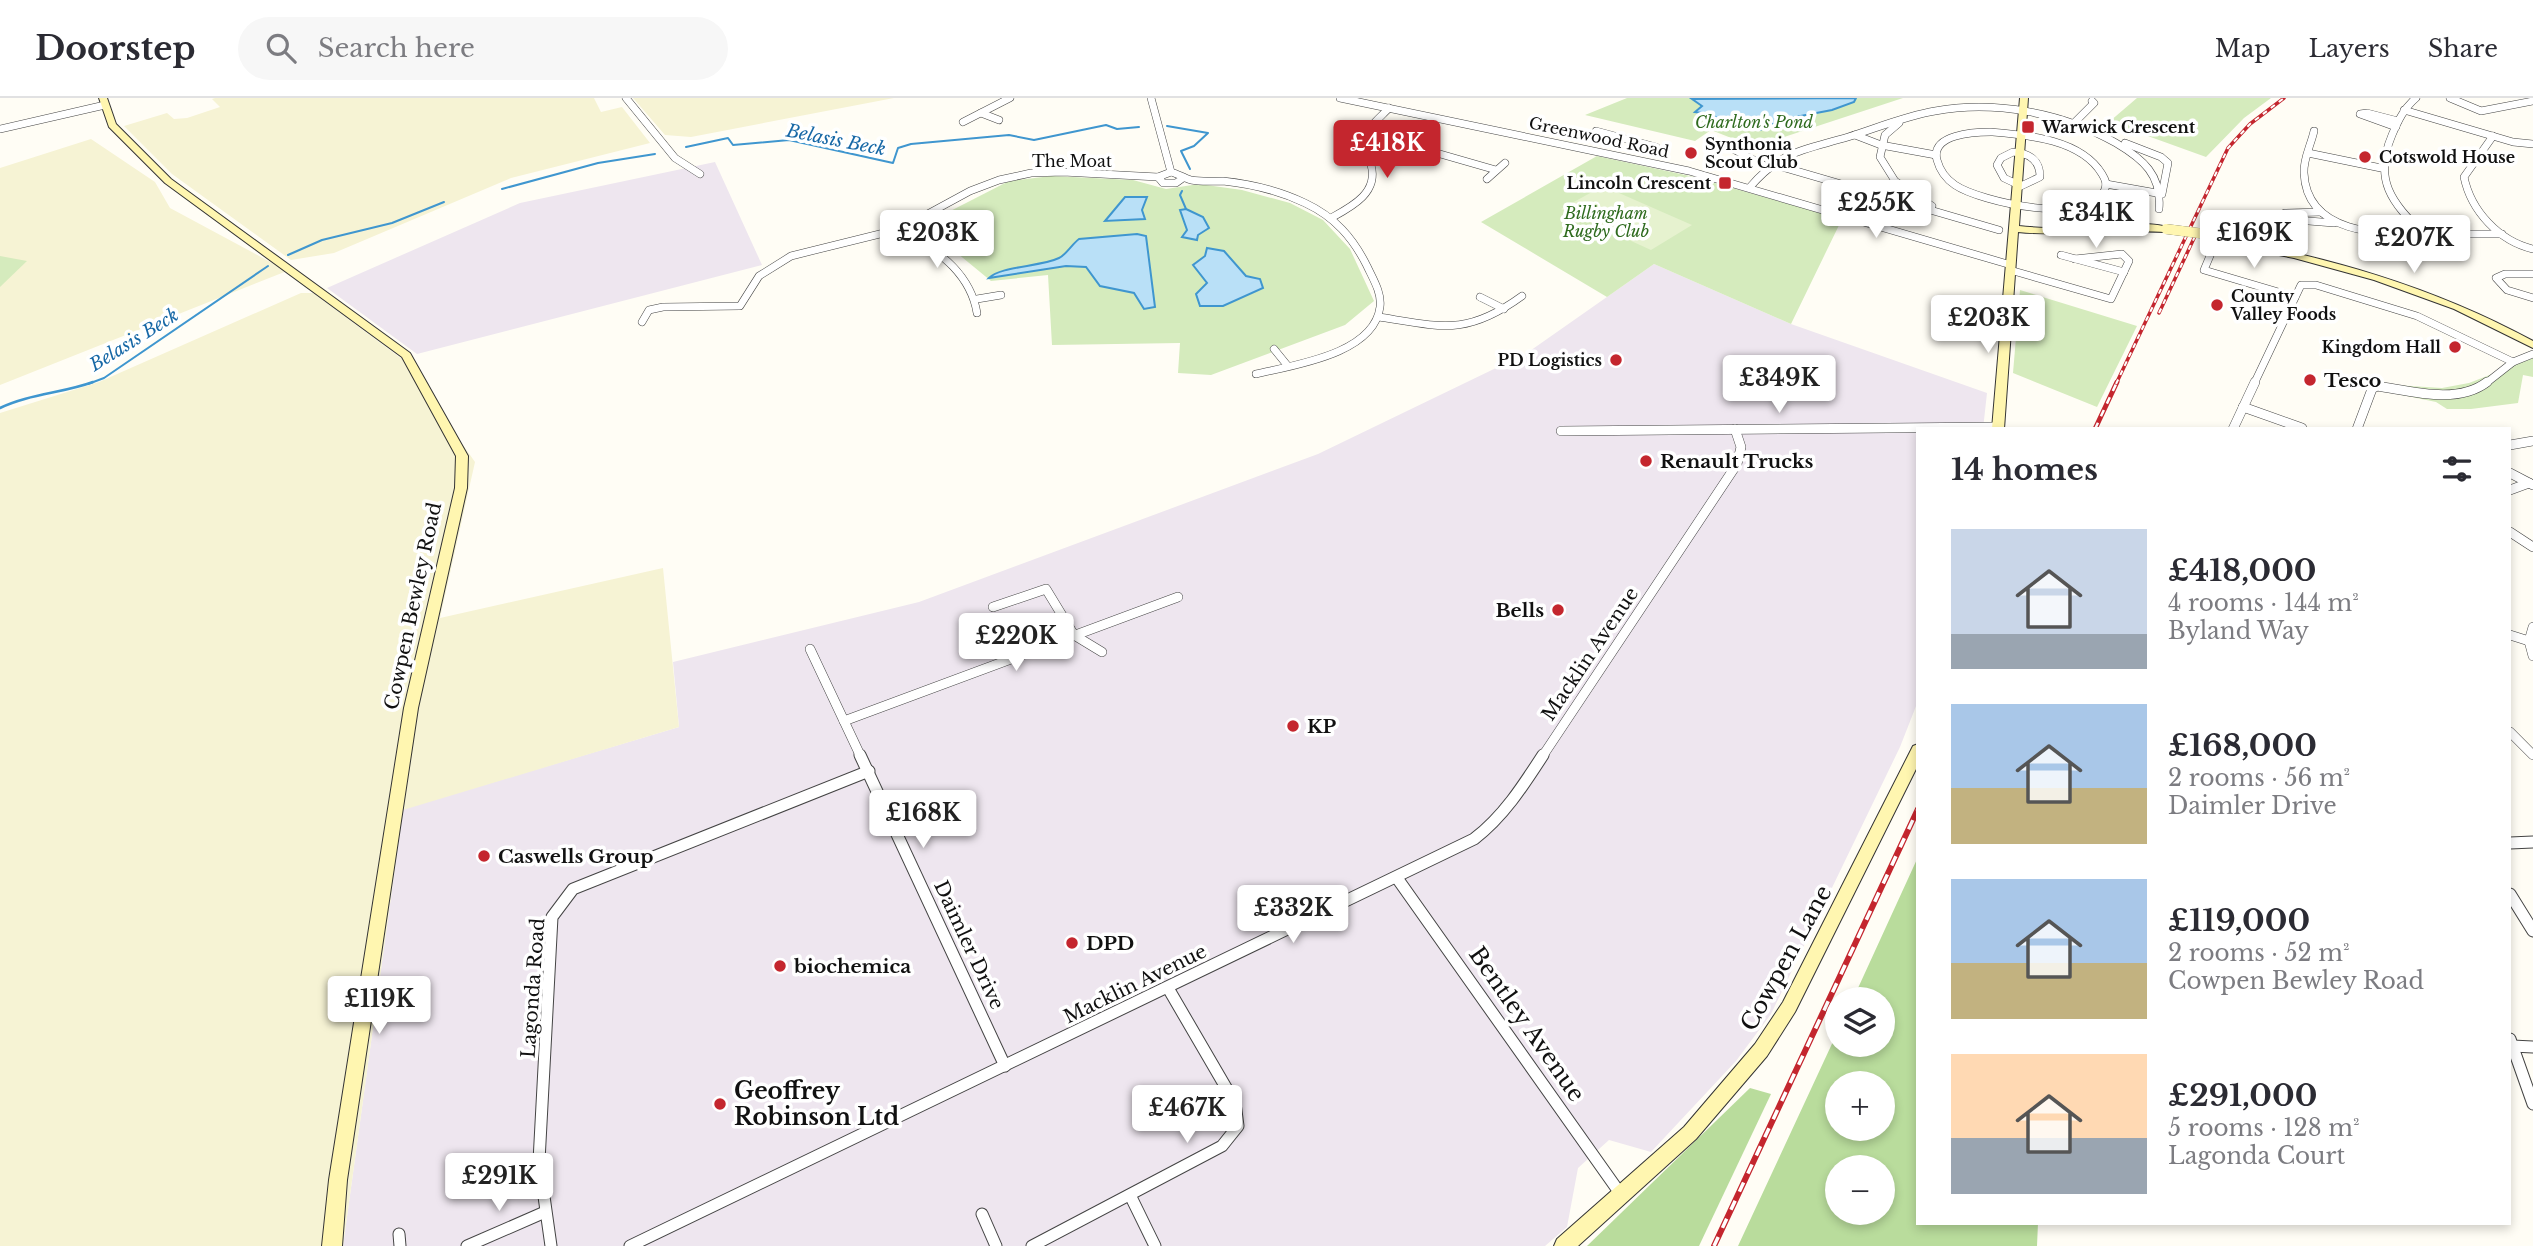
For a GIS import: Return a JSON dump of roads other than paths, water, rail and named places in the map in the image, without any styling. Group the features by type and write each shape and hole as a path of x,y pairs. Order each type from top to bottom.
{"street":[{"path":"626,98 675,158 700,174"},
{"path":"963,122 1010,98"},
{"path":"1151,98 1171,172"},
{"name":"Greenwood Road","path":"1340,98 1603,152 1749,187 2105,299 2111,299 2124,272"},
{"path":"1959,98 1963,108"},
{"path":"1998,427 2024,98"},
{"path":"2416,98 2404,110 2386,146 2381,168 2393,200 2423,233"},
{"path":"2450,98 2481,111 2533,101"},
{"path":"2073,124 2094,103 2092,99"},
{"path":"1,129 104,102"},
{"name":"Cowpen Bewley Road","path":"104,102 115,128 168,181 406,355 462,456 461,488 411,708 338,1180 332,1246"},
{"path":"1331,218 1357,202 1371,185 1372,169 1363,148 1367,133 1389,108"},
{"path":"1749,187 1770,166 1905,119 1963,108 2023,112 2073,124 2165,160 2168,163 2159,209"},
{"path":"2404,110 2493,136 2533,144"},
{"path":"981,113 999,120"},
{"path":"2367,113 2397,124 2362,117 2360,114 2367,113"},
{"path":"1905,119 1892,127 1881,145 1880,157 1885,169 1895,181 1920,204"},
{"path":"1596,131 1616,135 1653,149 1664,139"},
{"path":"2092,131 2141,160 2154,174 2162,194"},
{"path":"2314,131 2303,173 2305,184 2321,212 2334,223"},
{"path":"1367,133 1496,170"},
{"path":"1964,134 2021,134 2047,140 2078,153 2100,170 2106,184 2098,198 2084,205 2048,210 2016,206 1990,200 1957,185 1938,167 1936,155 1943,142 1964,134"},
{"path":"1603,152 1616,135"},
{"path":"1854,135 1881,145 1936,155"},
{"path":"2493,136 2464,177 2471,202 2515,245 2533,249"},
{"path":"1730,148 1770,166 1920,204 1999,230"},
{"path":"2020,152 2034,159 2041,170 2040,177 2025,187 2005,179 1997,165 2007,154 2020,152"},
{"path":"2308,153 2381,168"},
{"path":"1487,179 1505,163"},
{"name":"The Moat","path":"642,322 649,310 663,307 740,306 748,288 761,273 801,253 830,242 903,228 970,191 1000,180 1030,173 1063,172 1158,177 1171,172 1183,178 1229,182 1275,192 1307,204 1331,218 1354,239 1379,295 1379,317"},
{"name":"The Moat","path":"1158,177 1163,183 1169,184 1183,178"},
{"path":"2106,184 2162,194"},
{"path":"2321,212 2286,212 2290,218 2296,220 2334,223 2370,233 2502,233"},
{"path":"2296,220 2298,243"},
{"path":"903,228 961,271 977,299 977,313"},
{"path":"2013,230 2047,236 2166,231 2277,246 2446,297 2533,337"},
{"path":"2212,251 2204,270 2295,297"},
{"path":"2062,255 2075,259 2124,272 2129,258 2122,254 2075,259"},
{"path":"2363,271 2441,302 2533,345"},
{"path":"2533,274 2505,274 2496,278 2507,290 2533,298"},
{"path":"2234,427 2301,285 2311,284 2426,319 2446,332 2513,362"},
{"path":"977,299 1000,295"},
{"path":"1256,374 1354,344 1366,335 1379,317 1462,326 1488,319 1521,296"},
{"path":"1480,297 1504,309"},
{"path":"1274,349 1287,365"},
{"path":"2358,427 2372,389 2388,386 2436,394 2467,393 2485,386 2513,362 2533,354"},
{"path":"2243,407 2279,425"},
{"path":"1561,431 1916,428"},
{"name":"Macklin Avenue","path":"629,1246 1474,839 1507,808 1737,464 1741,447 1735,429"},
{"path":"2511,445 2533,442"},
{"path":"2511,474 2531,484"},
{"path":"2511,490 2531,484"},
{"path":"2511,533 2532,546"},
{"path":"993,607 1046,589 1074,635 1102,652"},
{"path":"844,721 1178,597"},
{"path":"2533,627 2529,640 2533,656"},
{"path":"2511,635 2529,640"},
{"name":"Daimler Drive","path":"810,649 1005,1066"},
{"path":"2511,733 2533,755"},
{"name":"Cowpen Lane","path":"1564,1246 1690,1133 1761,1051 1789,1007 1888,815 1916,754"},
{"name":"Lagonda Road","path":"551,1246 539,1161 552,917 573,889 869,771"},
{"path":"2511,843 2533,842"},
{"name":"Bentley Avenue","path":"1397,878 1622,1196"},
{"path":"2511,896 2533,931"},
{"path":"1032,1246 1222,1146 1238,1126 1235,1103 1168,988"},
{"path":"2511,1042 2533,1047"},
{"path":"2511,1042 2533,1104"},
{"path":"1129,1195 1155,1246"},
{"path":"467,1246 545,1212"},
{"path":"982,1214 996,1246"}],"water":[{"name":"Charlton's Pond","path":"1856,98 1854,102 1832,110 1785,119 1760,130 1734,126 1709,114 1695,112 1702,106 1692,99"},
{"path":"1125,197 1147,197 1142,210 1145,219 1105,221"},
{"path":"1186,209 1203,217 1209,228 1198,235 1197,240 1182,237 1187,230 1180,210"},
{"path":"1137,234 1146,236 1155,307 1144,309 1134,293 1100,286 1086,267 1066,266 989,278 1002,271 1059,258 1079,239"},
{"path":"1207,248 1224,251 1246,276 1260,279 1263,288 1223,306 1200,306 1196,294 1207,283 1193,265 1205,256"}],"waterway":[{"name":"Belasis Beck","path":"686,147 728,138 733,145 789,140 893,163 898,148 911,144 1009,135 1034,140 1106,125 1117,129 1139,127"},
{"name":"Belasis Beck","path":"1167,126 1208,133 1194,146 1181,151 1190,169"},
{"name":"Belasis Beck","path":"502,189 598,163 655,154"},
{"name":"Belasis Beck","path":"1182,191 1180,195 1186,209"},
{"name":"Belasis Beck","path":"288,255 322,240 392,223 444,202"},
{"name":"Belasis Beck","path":"88,384 104,378 268,266"},
{"name":"Belasis Beck","path":"0,408 93,382"}],"railway":[{"path":"2116,384 2228,148 2250,124 2284,98"},
{"path":"2159,313 2196,234"},
{"path":"2096,427 2117,382"},
{"path":"1714,1246 1916,813"}],"place":[{"name":"Warwick Crescent","path":"2028,127"},
{"name":"Synthonia Scout Club","path":"1691,153"},
{"name":"Cotswold House","path":"2365,157"},
{"name":"Lincoln Crescent","path":"1725,183"},
{"name":"County Valley Foods","path":"2217,305"},
{"name":"Kingdom Hall","path":"2455,347"},
{"name":"PD Logistics","path":"1616,360"},
{"name":"Tesco","path":"2310,380"},
{"name":"Renault Trucks","path":"1646,461"},
{"name":"Bells","path":"1558,610"},
{"name":"KP","path":"1293,726"},
{"name":"Caswells Group","path":"484,856"},
{"name":"DPD","path":"1072,943"},
{"name":"biochemica","path":"780,966"},
{"name":"Geoffrey Robinson Ltd","path":"720,1104"}],"park label":[{"name":"Billingham Rugby Club","path":"1606,222"}]}
